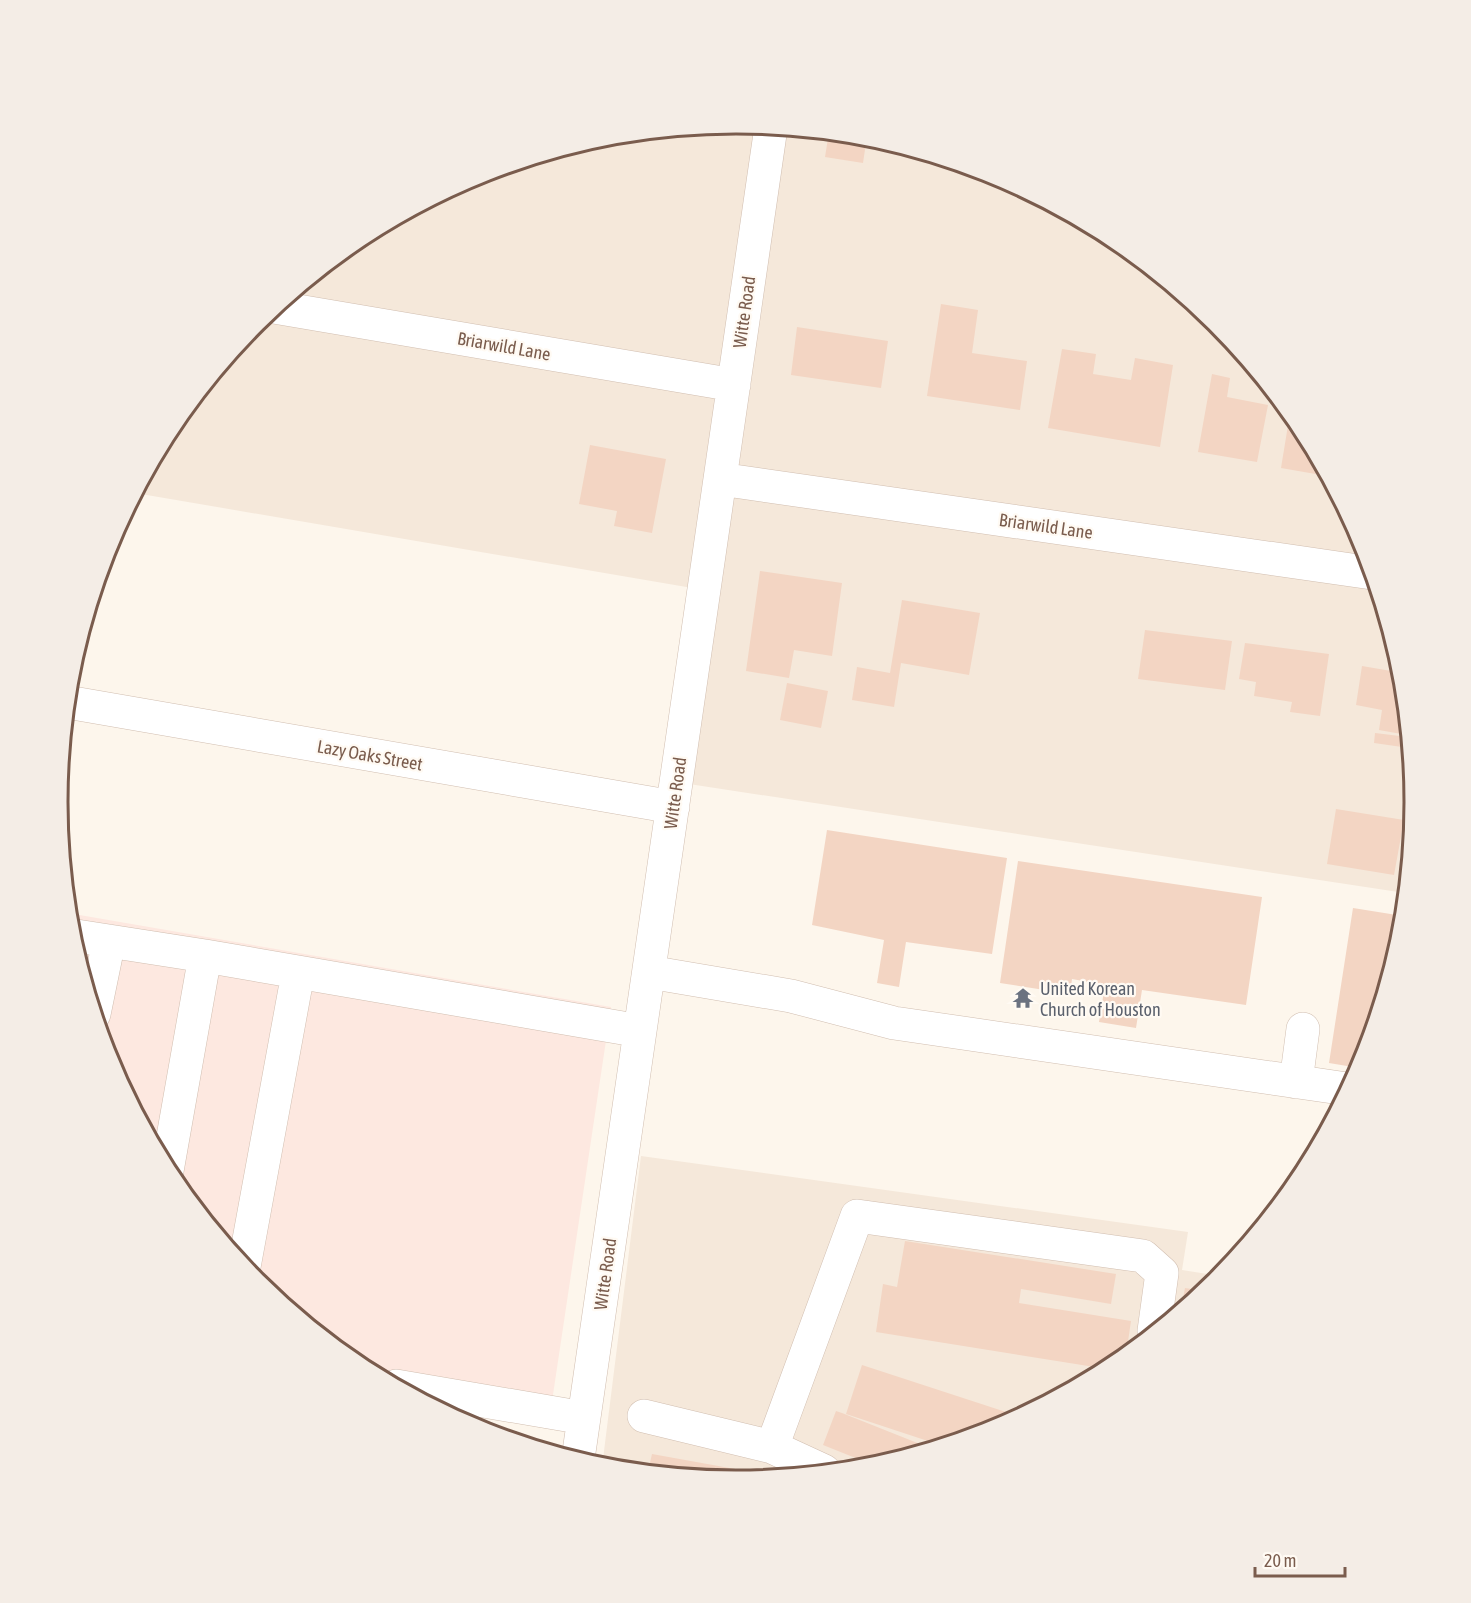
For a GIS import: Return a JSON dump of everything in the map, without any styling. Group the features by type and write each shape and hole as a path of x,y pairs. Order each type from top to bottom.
{"street":[{"name":"Witte Road","path":"579,1451 770,135"},
{"name":"Briarwild Lane","path":"285,309 734,386"},
{"name":"Briarwild Lane","path":"720,479 1362,572"},
{"name":"Lazy Oaks Street","path":"75,703 673,807"},
{"path":"81,937 640,1031"},
{"path":"97,998 109,941"},
{"path":"170,1157 205,956"},
{"path":"649,972 791,996 894,1023 1339,1088"},
{"path":"246,1256 298,973"},
{"path":"1296,1082 1303,1029"},
{"path":"772,1446 857,1216 1143,1256 1162,1273 1155,1320"},
{"path":"420,1390 584,1418"},
{"path":"644,1416 772,1446 812,1465"}],"shaded area":[{"path":"692,135 779,135 823,139 866,146 950,169 1031,202 1107,246 1142,272 1208,329 1238,361 1291,430 1335,506 1353,546 1381,629 1391,671 1398,714 1404,802 1398,892 676,782 704,590 142,494 180,430 206,395 233,361 295,299 364,246 440,202 480,184 563,156 605,146"},
{"path":"77,915 611,1007 548,1428 471,1415 401,1380 364,1357 295,1304 233,1242 180,1173 136,1097 103,1016 90,974"},
{"path":"641,1156 1188,1232 1182,1270 1208,1274 1142,1331 1107,1357 1069,1380 991,1419 908,1447 823,1464 736,1470 648,1464 603,1457"}],"building":[{"path":"828,140 866,146 863,163 825,157"},
{"path":"941,304 978,310 972,353 1027,361 1020,410 927,396"},
{"path":"797,327 888,341 881,388 791,375"},
{"path":"1062,349 1096,354 1093,374 1131,380 1135,358 1173,365 1160,447 1048,428"},
{"path":"1212,374 1230,378 1227,397 1268,405 1257,462 1198,452"},
{"path":"1288,426 1318,474 1281,468"},
{"path":"590,445 666,459 652,533 614,526 617,511 579,504"},
{"path":"760,571 842,583 832,656 794,650 789,678 746,671"},
{"path":"902,600 980,613 969,675 901,663 894,707 852,700 857,667 890,673"},
{"path":"1145,630 1232,641 1225,690 1138,679"},
{"path":"1245,643 1329,654 1320,716 1290,712 1292,702 1254,696 1256,682 1239,679"},
{"path":"1362,666 1391,671 1400,734 1379,730 1382,710 1356,705"},
{"path":"787,683 828,691 821,728 780,720"},
{"path":"1375,733 1400,736 1401,747 1374,743"},
{"path":"1336,809 1403,820 1394,875 1327,864"},
{"path":"827,830 1007,858 992,954 906,942 899,987 877,983 884,940 812,925"},
{"path":"1018,861 1262,897 1246,1005 1142,990 1136,1028 1099,1022 1105,985 1072,979 1070,994 1000,983"},
{"path":"1353,908 1394,915 1381,974 1353,1057 1349,1066 1329,1063"},
{"path":"905,1241 1116,1274 1111,1304 1021,1289 1019,1303 1131,1321 1128,1341 1091,1366 876,1332 883,1284 897,1287"},
{"path":"1185,1288 1192,1289 1183,1297"},
{"path":"862,1365 1006,1412 928,1441 846,1414"},
{"path":"836,1411 919,1444 857,1459 823,1445"},
{"path":"652,1454 739,1470 692,1468 650,1464"}],"place":[{"name":"United Korean Church of Houston","path":"1023,998"}]}
